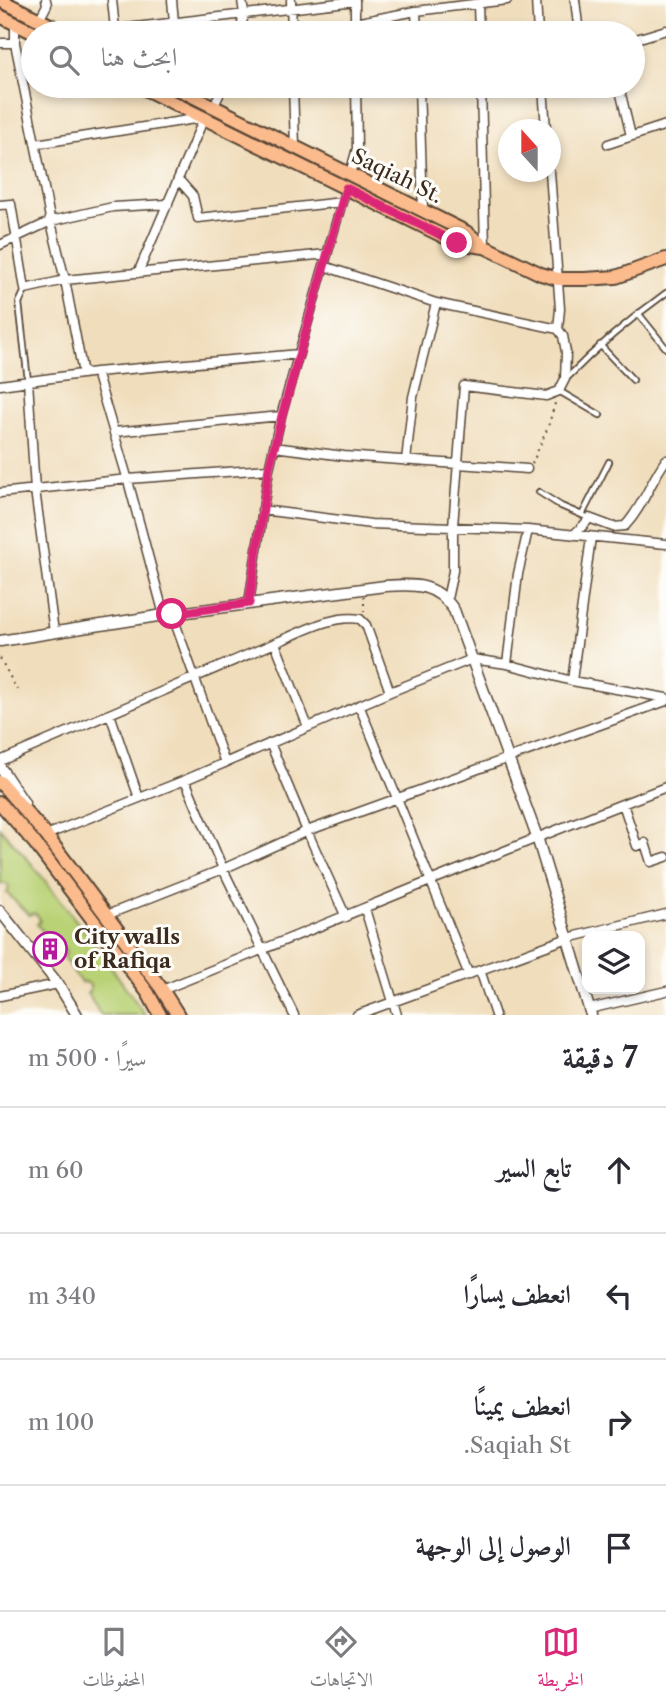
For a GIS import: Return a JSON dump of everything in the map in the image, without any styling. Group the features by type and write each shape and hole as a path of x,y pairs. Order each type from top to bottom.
{"main road":[{"path":"0,0 39,20"},
{"path":"0,16 21,27"},
{"name":"Saqiah St.","path":"163,98 457,243 485,247"},
{"name":"Saqiah St.","path":"198,98 466,232 485,247"},
{"path":"485,247 541,274 558,279 617,277 666,259"},
{"path":"0,782 46,835 178,1015"},
{"path":"0,803 34,842 148,993 160,1015"}],"street":[{"path":"39,20 47,5 46,0"},
{"path":"112,0 114,21"},
{"path":"172,0 174,21"},
{"path":"242,0 243,21"},
{"path":"183,21 244,14 291,4 355,0 355,21"},
{"path":"365,21 416,11 507,0"},
{"path":"536,0 537,21"},
{"path":"575,0 578,21"},
{"path":"478,4 479,21"},
{"path":"416,11 416,21"},
{"path":"15,24 15,43 21,72"},
{"path":"645,36 666,30"},
{"path":"0,43 15,43"},
{"path":"26,98 83,373"},
{"path":"214,106 218,98"},
{"path":"293,98 295,147"},
{"path":"350,174 357,148 356,98"},
{"path":"419,98 423,210"},
{"path":"481,98 485,247"},
{"path":"543,98 545,119"},
{"path":"622,98 631,136"},
{"path":"36,144 204,118"},
{"path":"138,273 204,118"},
{"path":"608,144 666,125"},
{"path":"178,179 193,196 198,218 342,202"},
{"path":"447,599 453,571 453,526 464,386 545,396 559,391 565,379 566,352 558,330 560,309 551,182"},
{"path":"249,603 269,468 346,188"},
{"path":"0,205 11,204 25,289 65,281 327,254"},
{"path":"0,245 51,221 113,207 167,204"},
{"path":"324,266 436,303 558,330"},
{"path":"406,461 413,397 436,303"},
{"path":"0,385 83,373 299,354"},
{"path":"96,372 168,615 225,763"},
{"path":"28,381 35,490 54,632"},
{"path":"114,432 282,416"},
{"path":"274,447 344,456 527,469"},
{"path":"574,535 585,526 586,516 612,527 625,526 666,460"},
{"path":"0,494 128,479 269,468"},
{"path":"262,510 370,524 528,530 666,544"},
{"path":"507,664 518,574 528,530"},
{"path":"572,681 591,537"},
{"path":"0,641 364,588 420,585 432,589 447,599 454,610 537,836 590,1012 666,992"},
{"path":"0,761 275,643 329,622 351,617 360,619 366,625 390,692"},
{"path":"275,643 308,727"},
{"path":"0,767 46,835 185,780 472,659 507,664 572,681 666,700"},
{"path":"107,915 223,869 307,831 666,700"},
{"path":"359,705 469,975"},
{"path":"110,713 139,798"},
{"path":"270,743 346,917"},
{"path":"185,780 223,869 294,1015"},
{"path":"162,990 346,917 537,836 666,787"},
{"path":"623,804 637,846 645,843 651,862 666,857"},
{"path":"365,909 397,1015"},
{"path":"356,1015 568,938 666,914"},
{"path":"2,916 58,985 77,1015"},
{"path":"480,970 495,1015"},
{"path":"0,996 58,985"}],"lane":[{"path":"25,289 19,303 28,381"},
{"path":"565,379 600,345 666,293"},
{"path":"638,313 666,348"},
{"path":"600,345 634,380"},
{"path":"559,391 600,415"},
{"path":"538,492 561,506 586,516 609,462"}],"path":[{"path":"527,469 534,462 559,391"},
{"path":"360,619 364,613 364,588"},
{"path":"0,658 17,690"}],"green space":[{"path":"0,828 100,951 145,1015 101,1015 87,993 90,985 81,983 63,957 66,954 65,949 60,946 56,948 37,924 40,921 38,916 34,913 29,915 7,893 8,885 0,884"}],"place":[{"name":"City walls of Rafiqa","path":"50,949"}],"route":[{"path":"172,614 249,603 269,468 346,188 457,243"}]}
